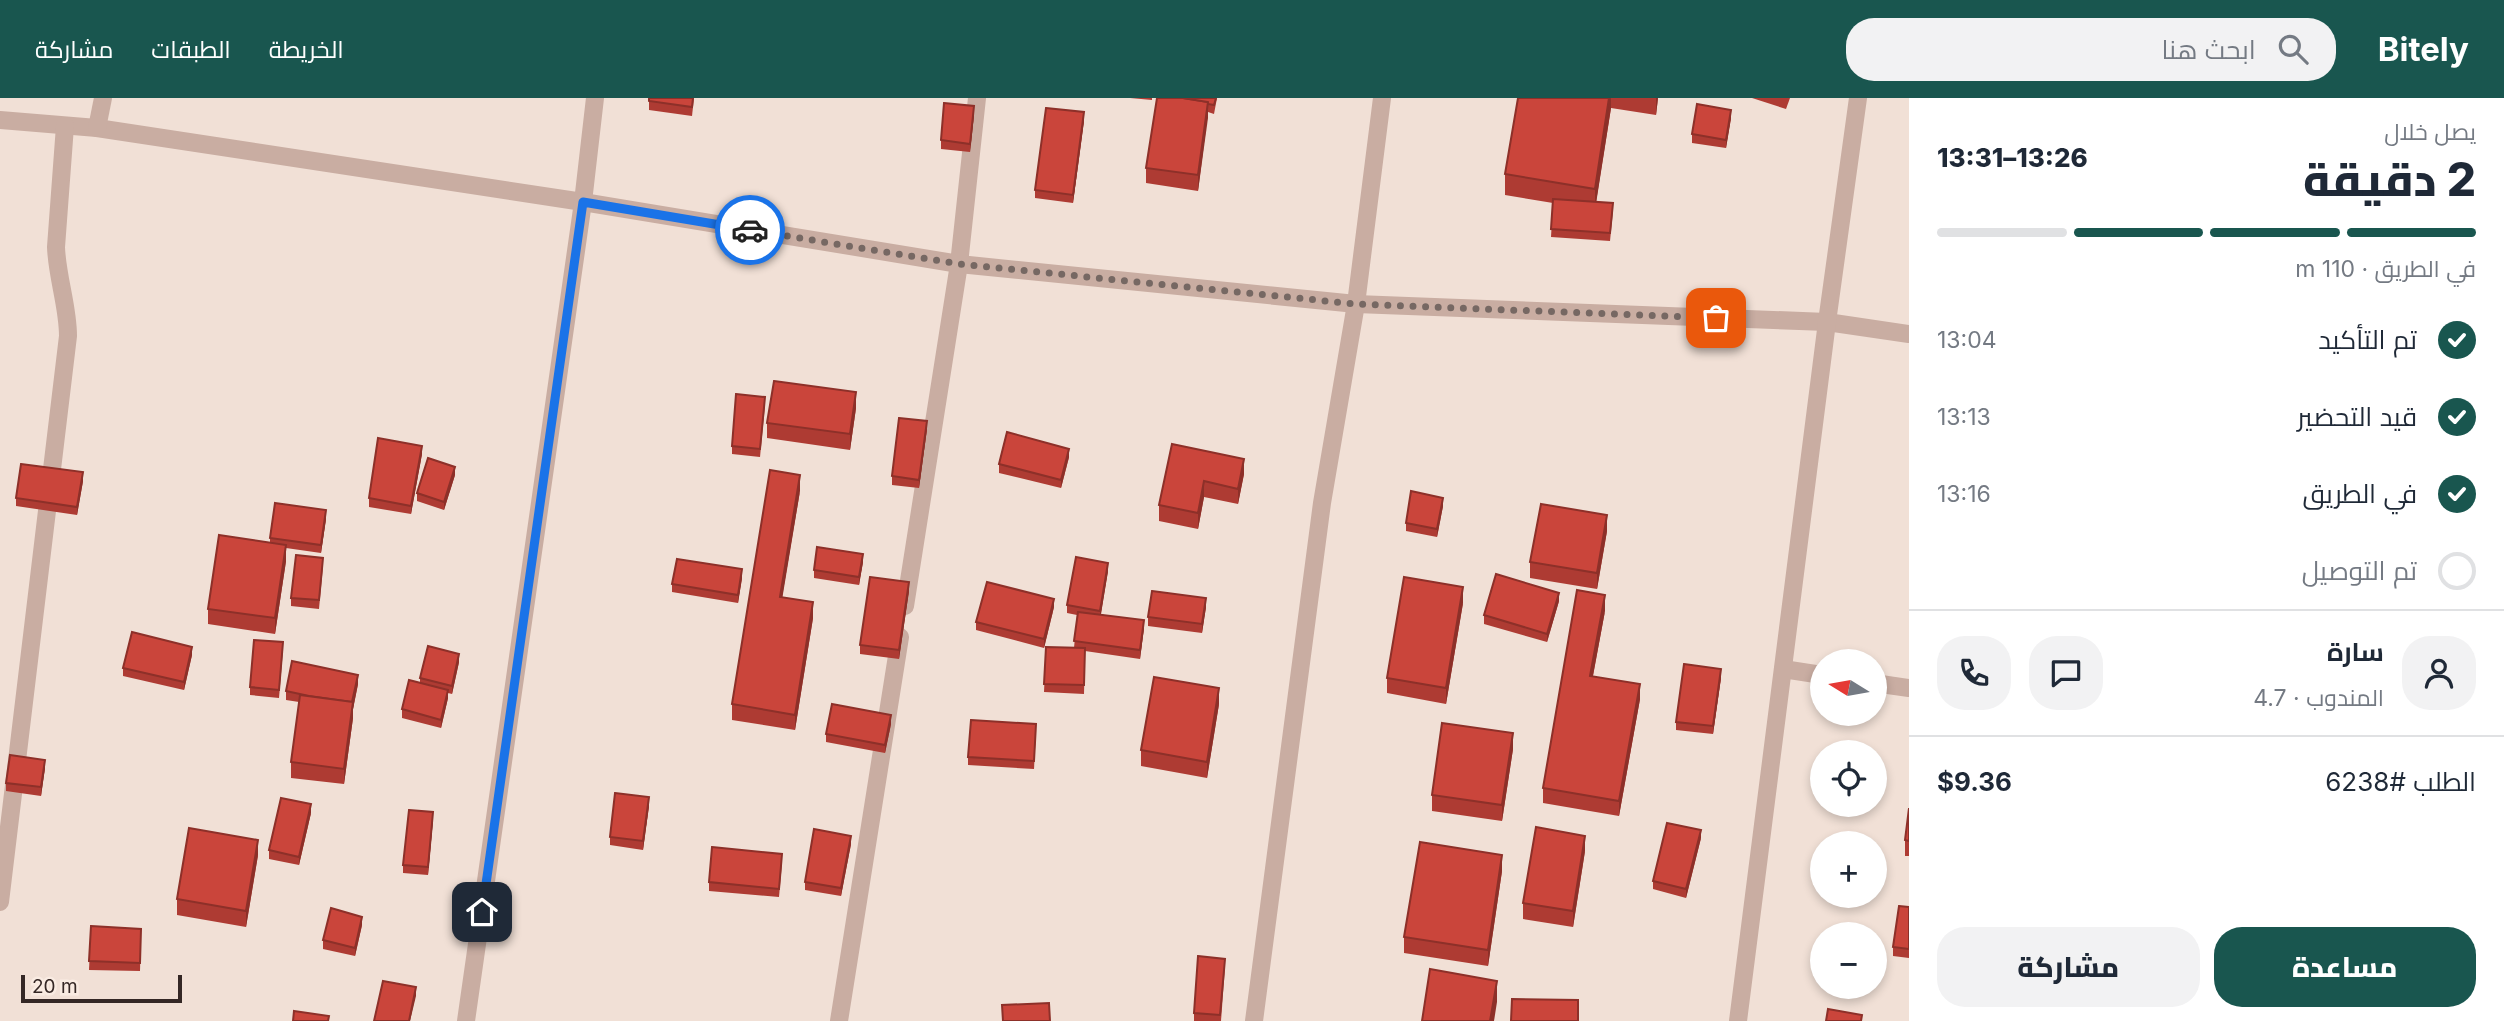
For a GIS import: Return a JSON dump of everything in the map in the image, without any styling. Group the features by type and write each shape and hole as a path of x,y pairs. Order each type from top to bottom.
{"street":[{"path":"97,128 103,98"},
{"path":"466,1021 583,202 595,98"},
{"path":"839,1021 959,264 977,98"},
{"path":"1254,1021 1322,503 1356,304 1382,98"},
{"path":"1738,1021 1858,98"},
{"path":"0,120 97,128 583,202 959,264 1356,304 1827,322 1909,334"},
{"path":"0,902 68,336 68,317 57,267 56,247 65,126"},
{"path":"1783,669 1810,673"},
{"path":"1887,685 1909,688"}],"building":[{"path":"649,98 693,98 692,107 649,101"},
{"path":"1157,98 1208,102 1198,175 1146,168"},
{"path":"1183,98 1216,98 1214,105"},
{"path":"1518,98 1609,98 1595,189 1505,174"},
{"path":"944,103 974,106 970,144 941,140"},
{"path":"1697,104 1731,110 1726,140 1692,134"},
{"path":"1046,108 1084,112 1073,195 1035,190"},
{"path":"1553,199 1613,203 1610,233 1551,229"},
{"path":"774,381 856,392 850,434 767,423"},
{"path":"736,394 765,397 760,449 732,446"},
{"path":"899,418 927,421 919,480 892,476"},
{"path":"1007,432 1069,449 1061,480 999,464"},
{"path":"378,438 422,446 411,506 369,498"},
{"path":"1172,444 1244,459 1238,489 1204,481 1198,513 1159,505"},
{"path":"428,458 455,467 444,502 417,493"},
{"path":"21,464 83,472 77,507 16,498"},
{"path":"770,470 800,475 780,597 813,602 795,715 732,704"},
{"path":"1411,491 1443,498 1437,529 1406,523"},
{"path":"275,503 326,510 321,545 270,538"},
{"path":"1541,504 1607,515 1597,573 1530,562"},
{"path":"219,535 286,545 275,618 208,609"},
{"path":"817,547 863,554 859,577 814,570"},
{"path":"296,555 323,558 319,600 291,598"},
{"path":"1076,557 1108,563 1100,611 1067,605"},
{"path":"677,559 742,569 738,595 672,584"},
{"path":"1496,574 1559,593 1547,634 1484,615"},
{"path":"870,577 909,582 899,650 860,645"},
{"path":"1404,577 1463,587 1446,688 1387,678"},
{"path":"987,582 1054,599 1044,639 976,622"},
{"path":"1577,590 1605,595 1590,676 1640,684 1619,801 1543,788"},
{"path":"1152,591 1206,598 1202,624 1148,617"},
{"path":"1078,612 1144,620 1140,650 1074,641"},
{"path":"132,632 192,647 184,682 123,668"},
{"path":"254,640 283,642 279,690 250,687"},
{"path":"428,646 459,654 452,686 420,678"},
{"path":"1046,647 1085,648 1084,685 1044,684"},
{"path":"292,661 358,675 352,702 286,691"},
{"path":"1684,664 1721,669 1713,726 1676,722"},
{"path":"1154,677 1219,688 1207,762 1141,750"},
{"path":"409,680 448,690 441,720 402,709"},
{"path":"300,695 353,702 344,769 291,762"},
{"path":"832,704 891,715 885,745 826,734"},
{"path":"971,720 1036,724 1034,761 968,757"},
{"path":"1442,723 1513,733 1502,805 1432,795"},
{"path":"10,755 45,760 41,787 6,783"},
{"path":"615,793 649,797 643,841 610,837"},
{"path":"281,798 311,804 299,857 269,850"},
{"path":"1909,808 1909,841 1905,840"},
{"path":"409,810 433,812 428,867 403,865"},
{"path":"1667,823 1701,830 1686,889 1653,881"},
{"path":"1536,827 1585,836 1573,911 1523,903"},
{"path":"189,828 258,840 246,911 177,899"},
{"path":"814,829 851,836 841,888 805,882"},
{"path":"1420,842 1502,855 1488,950 1404,937"},
{"path":"712,847 782,854 779,889 709,882"},
{"path":"1899,906 1909,907 1909,949 1893,947"},
{"path":"331,908 362,917 355,948 323,940"},
{"path":"91,926 141,929 140,963 89,961"},
{"path":"1198,956 1225,959 1220,1015 1194,1013"},
{"path":"1430,969 1497,981 1490,1021 1422,1021"},
{"path":"383,981 416,987 409,1021 374,1021"},
{"path":"1512,999 1578,1000 1578,1021 1511,1021"},
{"path":"1049,1003 1050,1021 1003,1021 1002,1005"},
{"path":"1828,1009 1862,1015 1861,1021 1826,1021"},
{"path":"294,1011 329,1016 328,1021 293,1021"}],"way so far":[{"path":"750,230 959,264 1356,304 1716,318"}],"route":[{"path":"482,912 583,202 750,230"}]}
